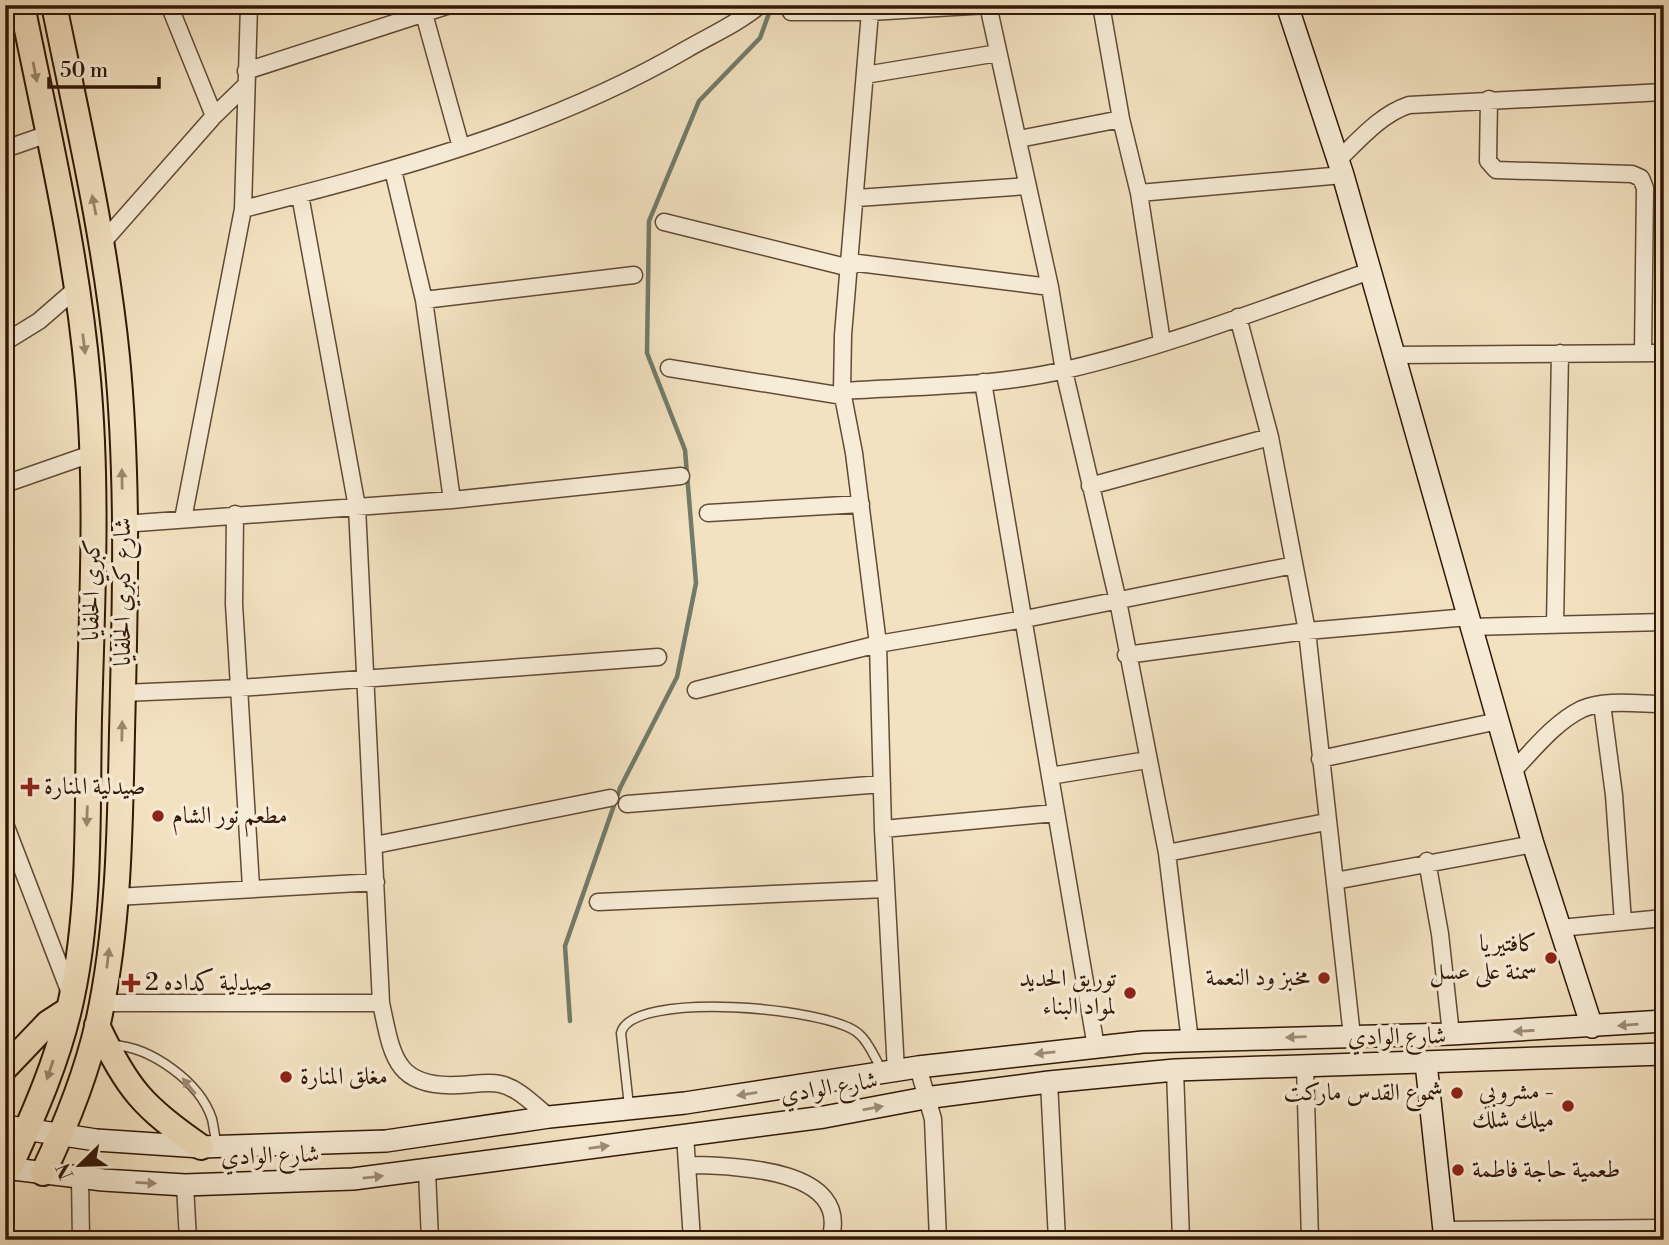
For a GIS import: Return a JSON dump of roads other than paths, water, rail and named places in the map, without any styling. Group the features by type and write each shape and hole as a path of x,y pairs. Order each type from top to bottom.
{"main road":[{"name":"كبري الحلفايا","path":"7,1169 16,1128 70,1004 85,902 93,446 77,288 22,5"},
{"name":"شارع كبري الحلفايا","path":"43,1173 75,1100 102,1024 116,897 123,693 122,440 118,378 102,243 54,5"},
{"path":"1287,5 1340,168 1395,355 1533,844 1592,1027"},
{"path":"88,378 118,378"},
{"path":"93,446 122,440"},
{"path":"5,1068 70,1004"},
{"name":"شارع الوادي","path":"16,1128 61,1135 209,1147 386,1141 918,1067 1143,1041 1451,1034 1664,1021"},
{"path":"102,1024 142,1103 209,1147"},
{"name":"شارع الوادي","path":"7,1169 80,1178 185,1185 353,1179 427,1172 824,1117 925,1098 1049,1082 1175,1070 1664,1054"},
{"path":"1426,1063 1445,1235"},
{"path":"818,1083 824,1117"}],"street":[{"path":"169,5 214,116"},
{"path":"183,519 243,209 249,5"},
{"path":"102,243 246,79 450,5"},
{"path":"243,209 393,170 579,106 656,67 760,5"},
{"path":"791,12 870,12 988,5 1050,287 1064,370 1118,601 1126,655 1167,853 1190,1041"},
{"path":"1101,5 1121,119 1139,193 1162,342"},
{"path":"870,12 842,394 861,504 878,644 890,1071"},
{"path":"424,14 461,147"},
{"path":"865,75 998,53"},
{"path":"1139,193 1340,168 1396,109 1409,104 1664,92"},
{"path":"1489,99 1488,161 1496,170 1632,174 1641,178 1645,188 1643,353"},
{"path":"1019,139 1121,119"},
{"path":"5,149 48,134"},
{"path":"393,170 424,300 452,500"},
{"path":"857,198 1028,186"},
{"path":"300,195 357,507 363,677 375,845 382,1003 391,1051 399,1069 412,1078 438,1086 500,1084 517,1092 549,1117"},
{"path":"664,222 850,265 1050,287"},
{"path":"669,368 842,394 983,382 1064,370 1162,342 1370,271"},
{"path":"424,300 634,275"},
{"path":"5,342 39,321 77,288"},
{"path":"1238,317 1270,437 1307,631 1326,822 1352,1036"},
{"path":"1555,625 1560,353"},
{"path":"1395,355 1664,354"},
{"path":"983,382 1096,1047"},
{"path":"1090,486 1270,437"},
{"path":"5,484 93,446"},
{"path":"123,524 452,500 681,476"},
{"path":"708,513 861,504"},
{"path":"235,514 234,604 251,887"},
{"path":"695,691 878,644 1025,619 1294,565"},
{"path":"1126,655 1307,631 1469,622 1555,625 1664,622"},
{"path":"123,693 240,688 658,657"},
{"path":"1602,704 1614,795 1623,922"},
{"path":"1513,771 1556,727 1582,709 1602,704 1664,704"},
{"path":"1320,759 1498,721"},
{"path":"1051,776 1147,760"},
{"path":"627,804 882,784"},
{"path":"375,845 610,798"},
{"path":"883,829 1055,813"},
{"path":"1167,853 1326,822"},
{"path":"6,830 70,1004"},
{"path":"1335,881 1427,861 1533,844"},
{"path":"1427,861 1440,934 1451,1034"},
{"path":"116,897 251,887 376,882"},
{"path":"598,902 886,889"},
{"path":"1560,928 1664,918"},
{"path":"102,1024 382,1003"},
{"path":"1305,1065 1310,1240"},
{"path":"918,1067 933,1119 938,1240"},
{"path":"1175,1070 1181,1240"},
{"path":"1049,1082 1057,1240"},
{"path":"685,1135 692,1240"},
{"path":"687,1165 740,1167 780,1173 803,1182 822,1198 828,1209 830,1240"},
{"path":"427,1172 430,1240"},
{"path":"80,1178 81,1240"},
{"path":"185,1185 188,1240"},
{"path":"1445,1235 1579,1235 1664,1228"}],"lane":[{"path":"630,1109 621,1033 623,1025 628,1020 663,1010 722,1006 830,1019 859,1034 890,1071"},
{"path":"102,1024 130,1045 157,1057 187,1082 211,1117 209,1147"}],"waterway":[{"path":"570,1021 565,946 620,788 677,677 696,583 685,450 647,353 649,221 699,101 760,38 772,5"}],"place":[{"name":"صيدلية المنارة","path":"30,787"},
{"name":"مطعم نور الشام","path":"158,816"},
{"name":"كافتيريا سمنة على عسل","path":"1551,958"},
{"name":"مخبز ود النعمة","path":"1324,978"},
{"name":"صيدلية كداده 2","path":"131,983"},
{"name":"توريق الحديد لمواد البناء","path":"1130,993"},
{"name":"مغلق المنارة","path":"286,1077"},
{"name":"شموع القدس ماركت","path":"1457,1093"},
{"name":"مشروبي - ميلك شلك","path":"1568,1106"},
{"name":"طعمية حاجة فاطمة","path":"1458,1170"}]}
